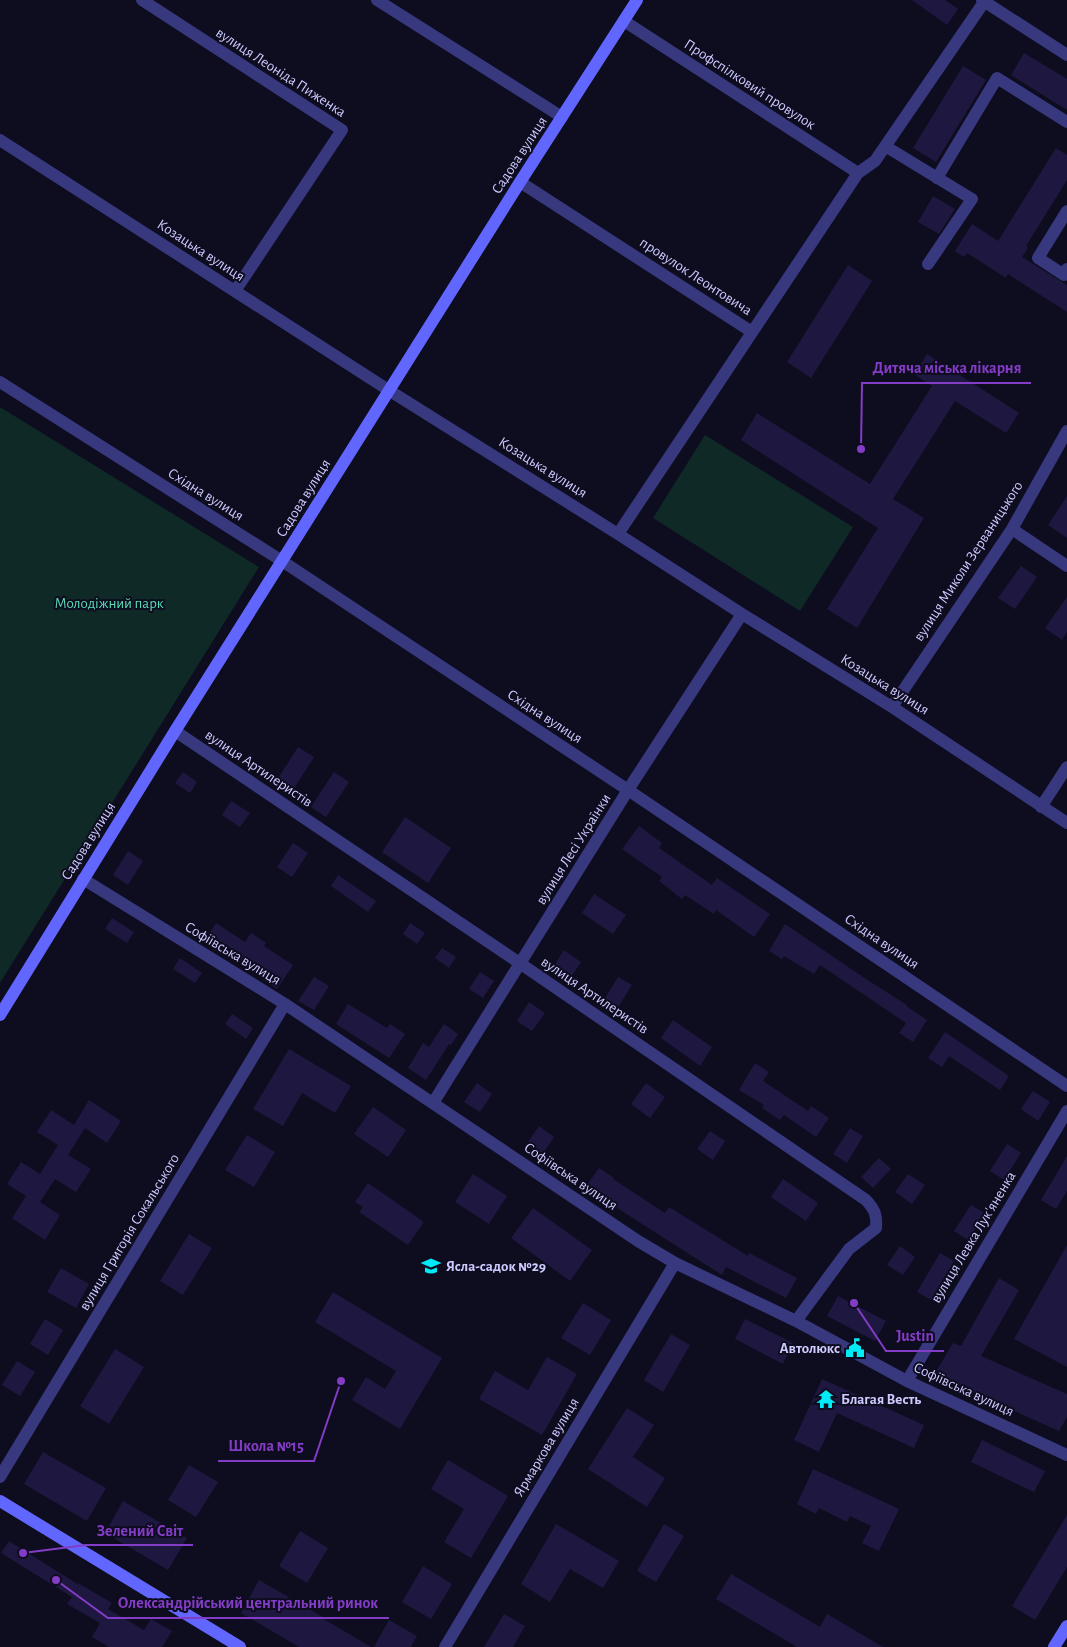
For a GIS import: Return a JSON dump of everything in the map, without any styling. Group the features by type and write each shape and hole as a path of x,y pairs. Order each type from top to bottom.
{"street":[{"name":"вулиця Леоніда Пиженка","path":"142,0 342,130 235,291"},
{"path":"377,0 562,117"},
{"name":"Садова вулиця","path":"0,1015 175,731 520,182 637,0"},
{"path":"752,332 858,173 875,162 983,1 1067,55"},
{"name":"Профспілковий провулок","path":"624,22 858,173"},
{"path":"937,178 997,78 1067,122"},
{"name":"Козацька вулиця","path":"0,140 390,391 892,707 1067,823"},
{"path":"885,146 972,199 928,264"},
{"name":"провулок Леонтовича","path":"520,182 752,332 618,534"},
{"path":"1067,211 1038,258 1064,275 1067,269"},
{"name":"Східна вулиця","path":"0,382 282,561 628,790 1067,1086"},
{"name":"вулиця Миколи Зерваницького","path":"892,707 1012,529 1067,431"},
{"path":"1012,529 1067,566"},
{"name":"вулиця Лесі Українки","path":"433,1103 628,790 742,614"},
{"name":"вулиця Артилеристів","path":"175,731 521,964 866,1200 875,1210 877,1218 876,1228 849,1249 796,1321"},
{"path":"1041,807 1067,767"},
{"name":"Софіївська вулиця","path":"83,880 285,1004 638,1241 675,1263 796,1321 907,1381 1067,1456"},
{"name":"вулиця Григорія Сокальського","path":"0,1477 285,1004"},
{"name":"вулиця Левка Лук'яненка","path":"907,1381 1067,1110"},
{"name":"Ярмаркова вулиця","path":"445,1647 675,1263"},
{"path":"0,1501 240,1647"},
{"path":"1054,1647 1067,1626"}],"green space":[{"name":"Молодіжний парк","path":"0,407 259,567 0,983"},
{"path":"705,435 853,527 800,611 653,518"}],"building":[{"path":"912,0 945,0 958,9 947,25"},
{"path":"1024,53 1067,79 1067,110 1011,75"},
{"path":"963,66 986,80 936,162 913,148"},
{"path":"1056,148 1067,155 1067,180 1026,246 1028,248 1022,257 1067,285 1067,312 1008,274 1006,278 967,253 964,257 955,251 972,224 998,241"},
{"path":"933,196 955,209 939,234 918,222"},
{"path":"848,265 872,281 811,378 787,362"},
{"path":"927,354 1019,413 1006,433 955,401 893,499 924,518 857,628 827,609 878,528 741,440 757,413 870,484 932,386 914,374"},
{"path":"1067,496 1067,538 1048,525"},
{"path":"1021,566 1037,577 1015,609 998,598"},
{"path":"1067,597 1067,632 1062,640 1045,628"},
{"path":"298,747 314,757 291,793 275,783"},
{"path":"183,772 197,782 190,793 175,783"},
{"path":"334,772 349,782 326,817 311,807"},
{"path":"231,801 250,813 240,827 222,815"},
{"path":"405,817 451,848 428,883 382,852"},
{"path":"639,826 662,843 659,848 712,885 717,878 770,914 754,937 716,910 714,914 685,895 682,899 659,881 662,877 622,849"},
{"path":"293,843 308,853 292,877 277,867"},
{"path":"128,851 143,861 128,885 113,875"},
{"path":"338,875 376,901 368,912 331,886"},
{"path":"594,894 626,915 613,934 582,913"},
{"path":"112,918 134,932 127,943 105,929"},
{"path":"216,923 245,942 251,933 266,943 264,946 293,965 277,989 262,979 264,976 235,957 238,953 209,934"},
{"path":"410,923 425,933 417,944 403,934"},
{"path":"785,924 927,1020 913,1042 899,1033 906,1023 820,965 814,974 784,956 782,959 769,951"},
{"path":"442,948 456,957 449,968 435,958"},
{"path":"564,950 581,962 569,980 552,969"},
{"path":"180,958 202,973 195,983 173,969"},
{"path":"480,972 494,981 483,998 469,989"},
{"path":"314,977 329,986 314,1010 298,1001"},
{"path":"618,977 632,985 615,1012 602,1003"},
{"path":"529,1002 545,1013 532,1031 517,1021"},
{"path":"348,1004 387,1028 390,1024 405,1034 389,1058 336,1024"},
{"path":"232,1014 253,1028 246,1039 225,1024"},
{"path":"673,1020 712,1047 700,1066 661,1038"},
{"path":"444,1024 458,1034 451,1045 449,1044 426,1080 408,1068 423,1043 429,1047"},
{"path":"945,1032 1009,1076 1000,1090 949,1056 942,1067 928,1058"},
{"path":"289,1049 351,1086 335,1113 302,1093 283,1126 253,1109"},
{"path":"755,1063 769,1072 763,1081 808,1111 811,1106 829,1118 816,1137 784,1115 780,1120 762,1108 764,1105 739,1090"},
{"path":"477,1083 492,1094 480,1112 464,1102"},
{"path":"646,1083 665,1097 650,1118 631,1104"},
{"path":"1033,1091 1050,1102 1038,1121 1021,1109"},
{"path":"89,1100 121,1121 107,1143 85,1128 68,1155 91,1169 76,1192 55,1179 40,1202 60,1215 45,1240 12,1218 26,1196 7,1184 21,1162 40,1174 58,1145 37,1132 51,1110 74,1125"},
{"path":"373,1107 406,1130 388,1157 354,1134"},
{"path":"539,1126 554,1137 542,1155 526,1145"},
{"path":"850,1128 863,1136 847,1163 833,1154"},
{"path":"710,1131 725,1141 713,1160 697,1149"},
{"path":"247,1135 275,1152 254,1187 225,1170"},
{"path":"1007,1144 1021,1153 1004,1180 990,1171"},
{"path":"1067,1156 1067,1191 1056,1209 1041,1200"},
{"path":"879,1158 891,1169 873,1188 861,1177"},
{"path":"599,1168 665,1213 669,1207 748,1256 749,1253 797,1278 786,1298 726,1267 722,1275 614,1206 586,1186"},
{"path":"473,1174 507,1196 489,1224 455,1202"},
{"path":"908,1174 925,1185 912,1204 895,1192"},
{"path":"783,1179 818,1203 806,1221 771,1197"},
{"path":"368,1183 424,1222 408,1245 359,1212 363,1207 355,1202"},
{"path":"971,1205 985,1213 968,1240 954,1231"},
{"path":"533,1208 592,1250 570,1281 511,1238"},
{"path":"189,1234 212,1248 183,1295 160,1281"},
{"path":"1067,1245 1067,1367 1014,1339"},
{"path":"900,1246 915,1257 903,1275 887,1265"},
{"path":"940,1253 954,1261 931,1300 917,1292"},
{"path":"61,1268 89,1284 76,1308 47,1292"},
{"path":"999,1278 1019,1290 981,1356 1067,1394 1067,1417 1059,1431 934,1375 953,1343 961,1346"},
{"path":"333,1292 442,1358 400,1429 352,1400 366,1377 385,1389 396,1371 315,1322"},
{"path":"838,1296 886,1321 875,1341 827,1316"},
{"path":"583,1303 611,1320 590,1355 561,1338"},
{"path":"45,1319 63,1330 48,1355 30,1344"},
{"path":"745,1319 793,1343 783,1364 735,1339"},
{"path":"671,1334 690,1345 663,1392 644,1380"},
{"path":"115,1349 144,1367 109,1424 80,1406"},
{"path":"547,1357 577,1374 542,1435 479,1399 495,1371 528,1390"},
{"path":"17,1361 35,1372 20,1396 2,1385"},
{"path":"822,1379 924,1425 914,1448 837,1413 819,1452 794,1440"},
{"path":"627,1408 654,1425 633,1457 665,1478 647,1507 588,1469"},
{"path":"982,1440 1045,1471 1034,1492 971,1462"},
{"path":"43,1452 106,1488 87,1521 24,1484"},
{"path":"448,1460 508,1496 471,1558 444,1542 464,1509 431,1489"},
{"path":"189,1465 218,1482 196,1517 168,1500"},
{"path":"813,1469 899,1509 879,1551 862,1543 871,1526 850,1516 847,1522 819,1508 816,1514 797,1504"},
{"path":"123,1501 187,1538 168,1570 105,1533"},
{"path":"1067,1515 1067,1567 1035,1620 1012,1606"},
{"path":"556,1524 619,1561 603,1588 570,1569 550,1602 521,1584"},
{"path":"664,1524 684,1536 656,1582 637,1571"},
{"path":"300,1531 328,1548 307,1583 279,1566"},
{"path":"9,1541 79,1585 78,1583 112,1603 108,1609 144,1630 151,1619 172,1631 162,1647 109,1647 92,1637 100,1623 67,1604 72,1597 1,1553"},
{"path":"423,1566 452,1584 431,1619 402,1602"},
{"path":"731,1574 820,1627 827,1614 883,1647 797,1647 716,1599"},
{"path":"259,1580 371,1647 299,1647 241,1613"},
{"path":"504,1614 525,1626 513,1647 484,1647"},
{"path":"389,1620 417,1636 411,1647 374,1647"}],"place":[{"name":"Дитяча міська лікарня","path":"861,449"},
{"name":"Ясла-садок №29","path":"431,1266"},
{"name":"Justin","path":"854,1303"},
{"name":"Автолюкс","path":"855,1348"},
{"name":"Школа №15","path":"341,1381"},
{"name":"Благая Весть","path":"826,1399"},
{"name":"Зелений Світ","path":"23,1553"},
{"name":"Олександрійський центральний ринок","path":"56,1580"}]}
